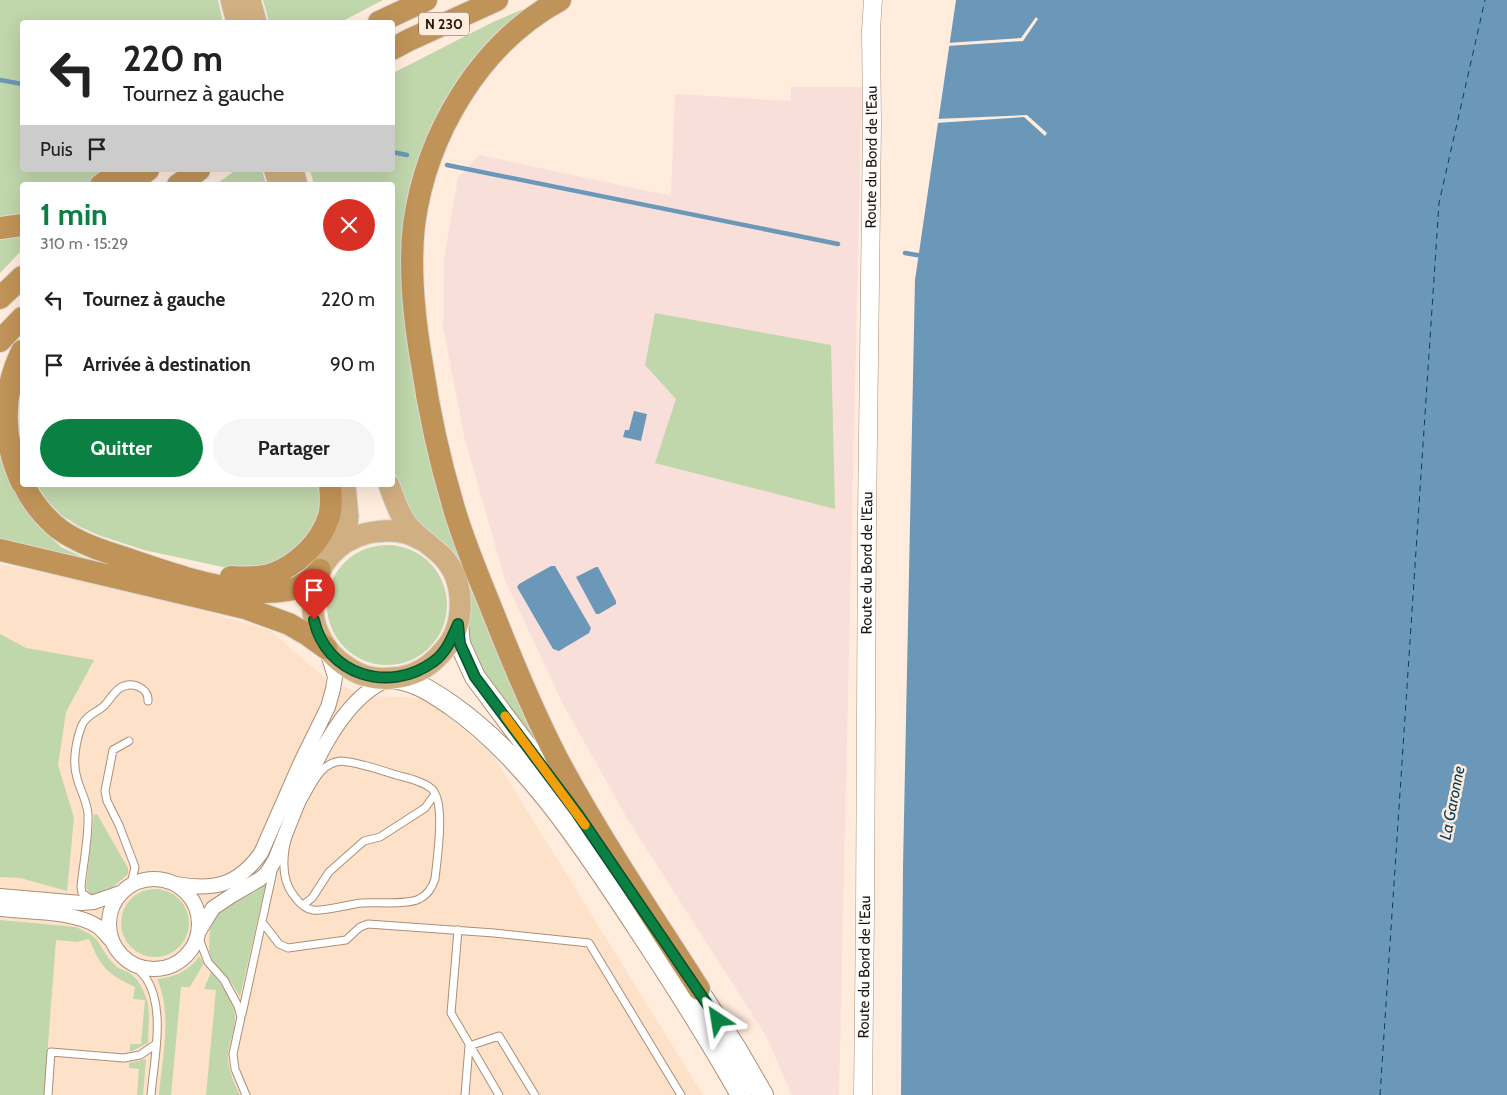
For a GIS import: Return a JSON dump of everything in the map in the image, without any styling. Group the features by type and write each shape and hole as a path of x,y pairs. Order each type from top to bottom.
{"highway":[{"name":"N 230","path":"383,20 426,0"},
{"name":"N 230","path":"395,47 497,0"},
{"path":"560,0 538,12 481,67 458,101 438,139 423,183 414,226 412,278 416,330 430,418 453,507 507,648 535,712 584,807 699,989"},
{"path":"105,182 119,172"},
{"path":"132,182 145,172"},
{"path":"182,182 196,172"},
{"path":"193,182 205,172"},
{"path":"0,228 20,224"},
{"path":"0,298 20,278"},
{"path":"0,341 20,320"},
{"path":"20,356 8,391 6,412 8,439 14,464 20,477"},
{"path":"25,487 44,515 60,530 108,553 164,572 250,591 272,592 290,589 307,582 320,570"},
{"path":"108,553 166,563 226,577 252,578 270,574 298,559 311,548 322,532 329,516 330,487"},
{"path":"0,550 245,608 289,624 326,648"}],"main road":[{"path":"231,0 236,20"},
{"path":"250,0 255,20"},
{"path":"337,549 347,530 348,516 345,487"},
{"path":"390,487 407,524 444,558 456,578 460,601 458,624 460,644 475,677 577,813 699,989 763,1095"},
{"path":"426,542 404,532 380,530 357,536 337,549 328,558 320,570 313,589 312,610 316,630 326,648 339,662 356,672 374,678 391,678 416,683 431,691 492,737 532,782 596,865 687,1002 741,1095"},
{"path":"391,678 415,673 434,661 449,644 458,624"}],"street":[{"name":"Route du Bord de l'Eau","path":"863,1095 871,30 873,0"},
{"path":"176,884 196,887 224,884 254,864 261,853 301,762 319,727 330,698 335,677 326,648"},
{"path":"0,909 66,915 84,919 99,927 120,954 132,964 145,968 159,969 172,966 184,958 193,948 213,908 267,873 275,860 323,748 357,700 372,687 391,678"},
{"path":"112,942 109,916 113,904 120,893 131,884 154,878 162,878 176,884 188,893 196,906 200,920 199,934"},
{"path":"0,896 67,902 94,902 120,893"}],"lane":[{"path":"94,902 82,893 80,887 88,812 74,766 82,723 106,704 122,686 141,687 149,695 148,701"},
{"path":"129,741 113,750 105,791 107,801 119,825 135,867 131,884"},
{"path":"341,760 355,762 416,781 431,788 440,809 435,879 432,888 426,895 410,902 363,903 314,911 303,905 288,888 284,878 284,856 294,815 318,774 326,765 341,760"},
{"path":"303,905 312,898 329,872 364,841 380,837 425,808 435,794"},
{"path":"246,1095 235,1069 233,1054 275,860"},
{"path":"262,922 275,940 283,947 330,944 346,940 360,927 368,924 494,933 589,943 681,1095"},
{"path":"458,930 451,1013 499,1095"},
{"path":"199,934 208,962 224,980 234,996 241,1017"},
{"path":"132,964 146,978 154,994 158,1010 151,1095"},
{"path":"469,1046 499,1036 535,1095"},
{"path":"48,1095 51,1052 124,1058 140,1055 156,1044"},
{"path":"465,1095 469,1046"}],"shaded area":[{"path":"791,87 863,87 839,1095 792,1095 766,1036 628,820 562,702 505,580 464,436 443,327 444,258 458,178 479,155 671,196 675,94 791,101"},
{"path":"0,564 138,592 271,631 328,681 368,696 425,698 491,752 703,1095 0,1095"}],"green space":[{"path":"0,0 218,0 223,20 20,20 20,172 104,172 90,182 20,182 20,214 0,217"},
{"path":"263,0 383,0 345,20 268,20"},
{"path":"533,8 425,151 418,393 551,762 475,664 467,631 471,614 471,594 466,573 454,552 437,537 418,526 410,515 395,474 395,182 313,182 311,172 395,172 395,72 493,22 521,10"},
{"path":"233,172 263,172 265,182 219,182"},
{"path":"20,234 20,252 0,273 0,236"},
{"path":"655,313 831,345 835,509 655,463 676,399 645,365"},
{"path":"0,444 21,501 40,527 61,547 89,560 0,542"},
{"path":"38,487 325,487 321,526 285,562 241,571 144,550 101,536 80,527 61,515"},
{"path":"387,545 410,549 430,562 443,582 447,605 443,628 430,648 410,661 387,665 364,661 344,648 331,628 327,605 331,582 344,562 364,549"},
{"path":"0,634 26,648 94,660 66,712 58,765 74,818 67,891 20,878 0,877"},
{"path":"97,814 128,868 128,874 105,894 92,895 86,888 94,815"},
{"path":"266,883 240,997 233,985 212,960 209,951 210,926 220,909"},
{"path":"148,889 162,889 174,894 184,904 189,916 189,930 184,942 174,952 162,957 148,957 136,952 126,942 121,930 121,916 126,904 136,894"},
{"path":"0,920 76,927 90,934 97,940 109,959 118,968 130,973 143,990 148,1003 148,1043 130,1052 130,1044 141,1044 145,1000 133,999 135,987 106,969 89,939 77,942 56,940 44,1095 0,1095"},
{"path":"199,956 204,963 190,987 181,987 171,1095 159,1095 165,1021 162,993 157,979 181,972 196,961"},
{"path":"211,972 226,993 234,1010 234,1025 228,1059 231,1075 240,1095 206,1095 216,990 204,989"},
{"path":"146,1059 143,1095 137,1095 139,1069 129,1068 129,1063"}],"water":[{"name":"La Garonne","path":"956,0 1507,0 1507,1095 901,1095 903,867 915,280"},
{"path":"634,411 647,414 641,441 623,437 625,430 629,430"},
{"path":"551,566 555,566 591,628 589,633 559,651 553,649 517,587 519,584"},
{"path":"598,567 616,601 616,604 599,614 596,614 576,577"}],"pier":[{"path":"1036,17 1038,19 1023,41 947,46 947,43 1021,38"},
{"path":"1027,115 1047,133 1045,136 1024,117 936,123 936,119"}],"waterway":[{"path":"0,80 20,84"},
{"path":"395,153 407,155"},
{"path":"447,165 838,244"},
{"path":"905,253 923,256"}],"ferry route":[{"path":"1380,1095 1439,203 1485,0"}],"slow traffic":[{"path":"505,716 585,825"}],"route":[{"path":"314,620 316,630 326,648 339,662 356,672 374,678 393,678 415,673 434,661 449,644 458,624 460,644 475,677 577,813 699,989 718,1020"}]}
